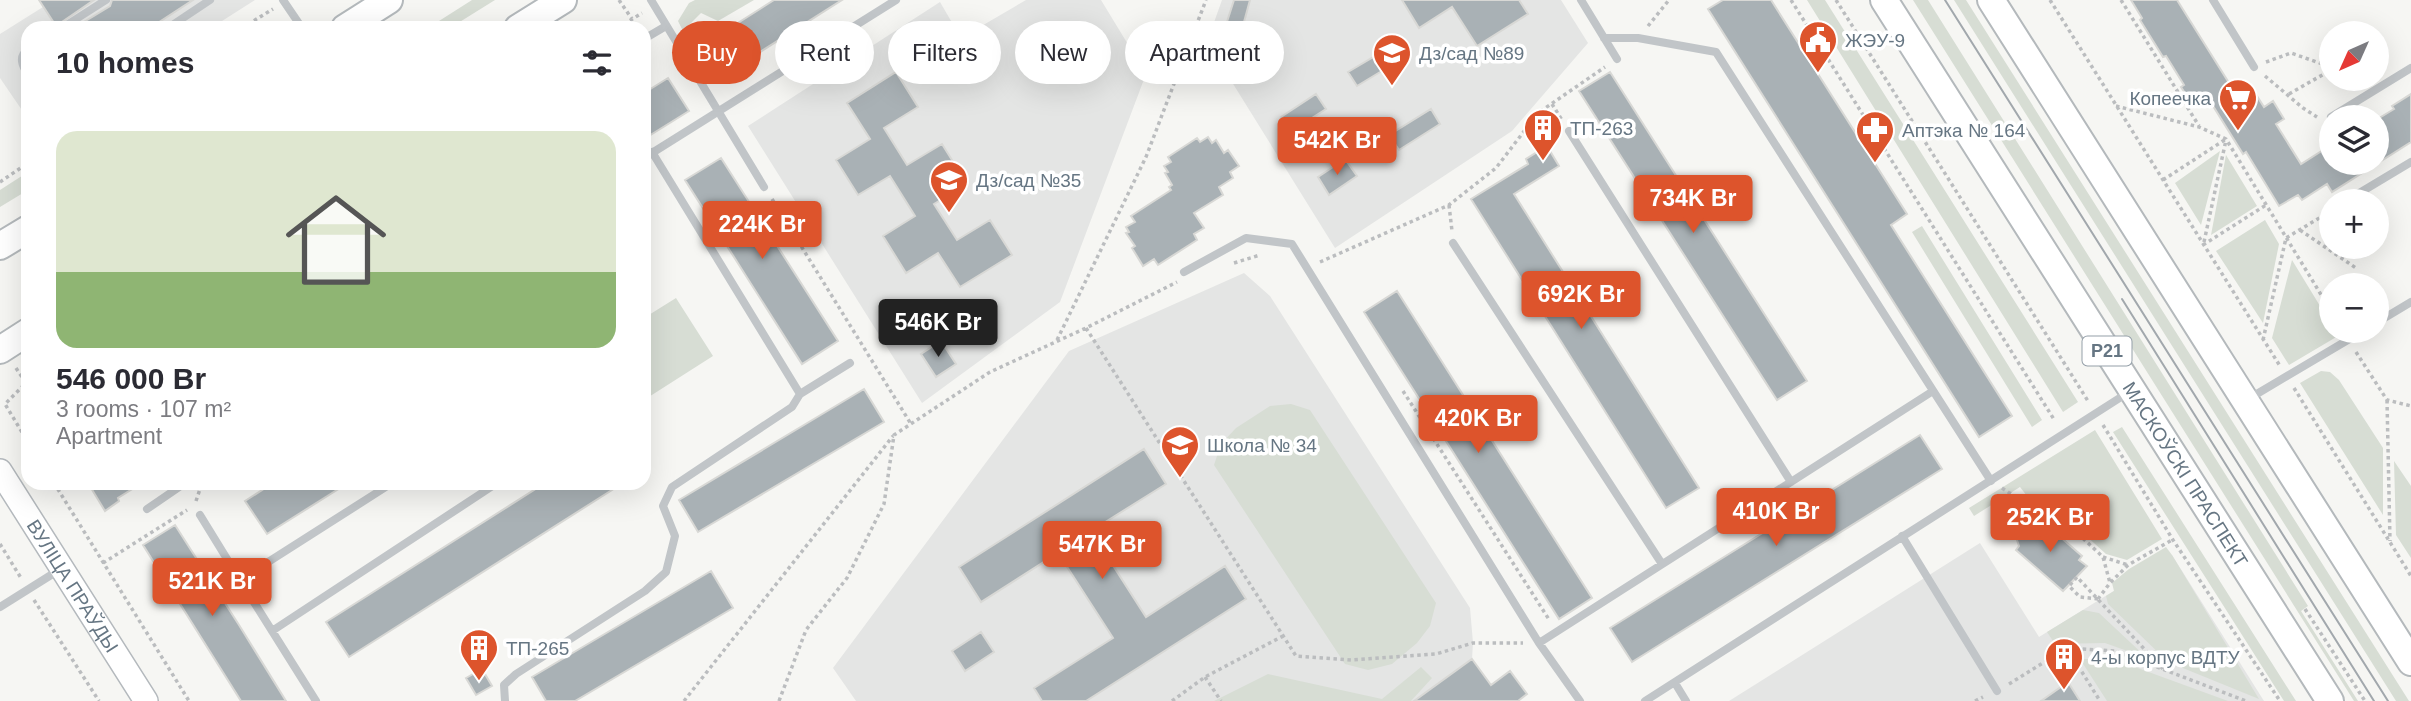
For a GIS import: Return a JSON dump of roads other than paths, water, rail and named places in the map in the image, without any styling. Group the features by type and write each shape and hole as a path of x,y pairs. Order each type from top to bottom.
{"main road":[{"path":"356,21 389,0"},
{"path":"529,21 563,0"},
{"name":"МАСКОЎСКІ ПРАСПЕКТ","path":"1884,0 2330,701"},
{"path":"1991,0 2411,662"},
{"path":"0,246 21,233"},
{"path":"8,359 21,341"},
{"name":"ВУЛІЦА ПРАЎДЫ","path":"0,471 146,701"}],"lane":[{"path":"73,21 106,0"},
{"path":"178,21 210,0"},
{"path":"800,394 652,152 896,0"},
{"path":"1581,0 1617,59"},
{"path":"2213,0 2254,67"},
{"path":"284,1 297,21"},
{"path":"652,2 764,187"},
{"path":"651,35 666,26"},
{"path":"1604,38 1638,38 1716,52 1991,481"},
{"path":"2352,105 2411,68"},
{"path":"1569,131 1791,482"},
{"path":"2366,189 2411,162"},
{"path":"1182,276 1246,238 1292,244 1539,643 1580,701"},
{"path":"1453,243 1662,564"},
{"path":"2389,315 2411,302"},
{"path":"2245,402 2343,343"},
{"path":"505,701 504,685 516,674 645,592 666,572 676,536 663,506 672,487 792,407 800,394 850,363"},
{"path":"1645,701 2132,390"},
{"path":"1539,643 1933,391"},
{"path":"147,509 175,490"},
{"path":"240,580 381,490"},
{"path":"272,631 486,490"},
{"path":"200,515 316,701"},
{"path":"1902,536 1997,691"},
{"path":"0,607 61,569"},
{"path":"1675,683 1686,701"}],"tram line":[{"path":"1945,0 2388,701"},
{"path":"2122,299 2374,701"}],"place":[{"name":"ЖЭУ-9","path":"1818,74"},
{"name":"Дз/сад №89","path":"1392,87"},
{"name":"Копеечка","path":"2238,132"},
{"name":"ТП-263","path":"1543,162"},
{"name":"Аптэка № 164","path":"1875,164"},
{"name":"Дз/сад №35","path":"949,214"},
{"name":"Школа № 34","path":"1180,479"},
{"name":"ТП-265","path":"479,682"},
{"name":"4-ы корпус ВДТУ","path":"2064,691"}]}
